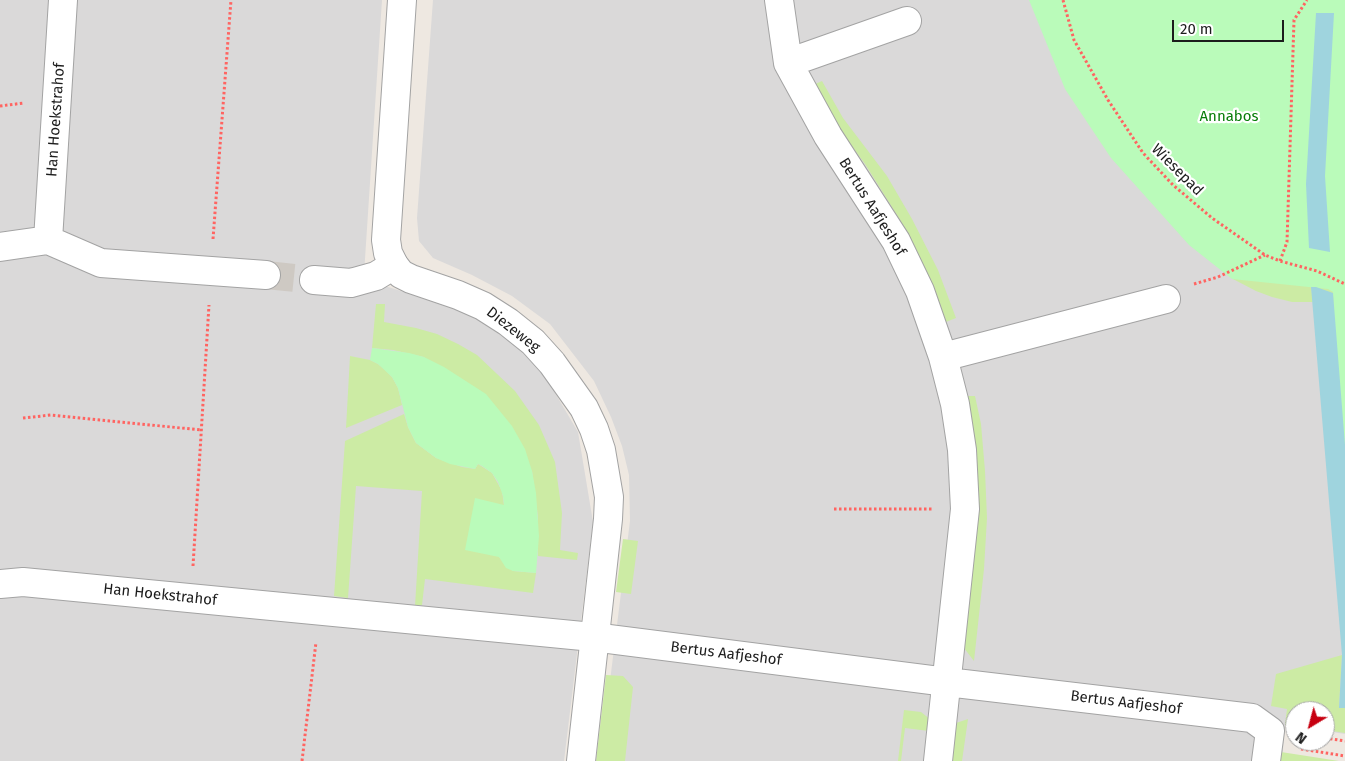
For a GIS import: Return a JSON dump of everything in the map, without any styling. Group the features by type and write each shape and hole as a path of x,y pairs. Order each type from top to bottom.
{"street":[{"name":"Han Hoekstrahof","path":"48,240 63,0"},
{"path":"314,280 351,283 376,276 394,265 388,253 386,240 402,0"},
{"name":"Bertus Aafjeshof","path":"779,0 788,63 828,136 896,241 920,291 943,358 955,404 962,450 965,509 938,761"},
{"path":"788,63 907,21"},
{"path":"0,247 48,240 101,263 266,275"},
{"name":"Diezeweg","path":"394,265 401,274 411,279 458,295 483,306 508,322 533,342 552,363 584,408 594,429 601,450 609,497 581,761"},
{"path":"943,358 1166,299"},
{"name":"Han Hoekstrahof","path":"0,584 23,582 594,636"},
{"name":"Bertus Aafjeshof","path":"594,636 947,682 1252,718 1270,730 1267,753"}],"path":[{"path":"192,598 211,270 231,0"},
{"name":"Wiesepad","path":"1063,0 1074,40 1108,100 1143,153 1173,185 1212,218 1265,255 1280,262 1317,270 1345,284"},
{"path":"1280,262 1287,242 1294,20 1307,0"},
{"path":"1166,299 1179,288 1218,277 1265,255"},
{"path":"23,418 51,415 201,430"},
{"path":"834,509 965,509"},
{"path":"302,761 319,611"},
{"path":"1267,753 1345,756"}],"shaded area":[{"path":"0,0 382,0 364,274 375,283 463,310 534,357 578,432 593,522 564,761 0,761"},
{"path":"433,0 1040,0 1328,283 1345,645 1345,734 1335,732 1335,701 1285,701 1282,761 600,761 630,521 629,475 622,446 594,381 550,324 512,296 472,275 433,258 419,241 417,218"}],"green space":[{"name":"Annabos","path":"1029,0 1345,0 1345,618 1333,292 1328,289 1232,279 1189,245 1111,158 1065,89"},
{"path":"822,81 843,118 887,176 912,219 938,270 956,318 946,322 923,265 900,220 813,85"},
{"path":"1279,268 1345,293 1345,445 1311,287 1313,302 1292,302 1256,291 1233,279 1249,272"},
{"path":"376,304 385,304 384,322 437,334 458,344 477,355 515,391 539,425 555,462 562,513 560,550 578,553 577,560 538,556 538,517 532,471 424,357 393,350 372,348"},
{"path":"372,348 409,353 424,357 444,367 486,394 512,426 525,449 536,493 539,536 536,573 513,571 506,568 499,557 465,550 475,498 504,505 498,482 492,473 478,464 475,469 450,464 436,458 416,443 408,427 398,388 392,377 378,364 370,360"},
{"path":"350,356 370,360 386,371 398,388 402,405 346,428"},
{"path":"965,396 975,396 981,424 987,518 984,569 974,661 964,648 974,558 976,506"},
{"path":"404,414 416,443 436,458 462,467 475,469 478,464 492,473 502,491 504,505 499,557 513,571 536,573 533,593 425,579 422,605 415,606 422,491 356,486 348,598 334,596 345,441"},
{"path":"623,539 638,541 631,594 616,592"},
{"path":"1342,655 1339,708 1345,708 1345,733 1335,732 1335,701 1285,701 1285,709 1271,706 1276,674"},
{"path":"606,675 623,676 633,687 625,761 596,761"},
{"path":"904,710 921,712 931,720 929,731 905,728 901,761 898,761"},
{"path":"968,719 962,761 952,761 956,723"},
{"path":"1281,752 1339,761 1280,761"}],"water":[{"path":"1316,13 1334,13 1325,176 1330,252 1309,248 1306,184"},
{"path":"1311,287 1333,293 1345,445 1345,708 1339,708 1342,655"}],"tunnel":[{"path":"266,275 314,280"}]}
